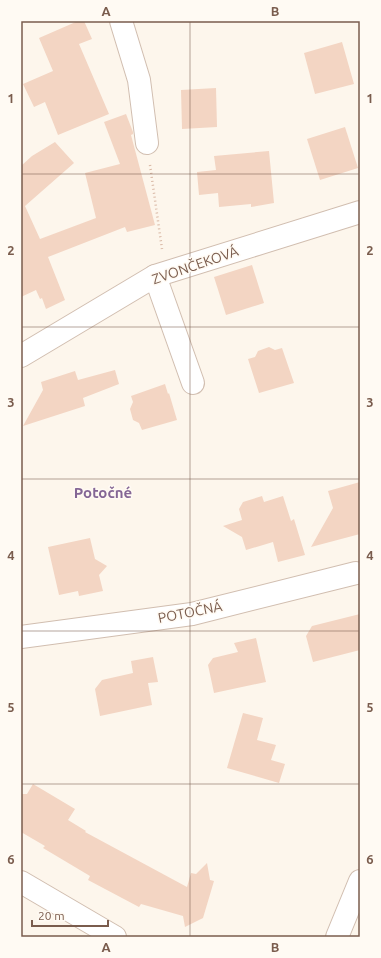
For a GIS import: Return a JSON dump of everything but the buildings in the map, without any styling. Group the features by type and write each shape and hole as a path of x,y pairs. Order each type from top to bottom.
{"street":[{"path":"121,21 140,80 147,143"},
{"name":"ZVONČEKOVÁ","path":"21,356 155,276 360,212"},
{"path":"155,276 193,383"},
{"name":"POTOČNÁ","path":"21,637 192,614 356,573"},
{"path":"337,937 360,881"},
{"path":"21,882 114,937"}],"path":[{"path":"147,143 162,252"}],"district":[{"name":"Potočné","path":"103,492"}]}
